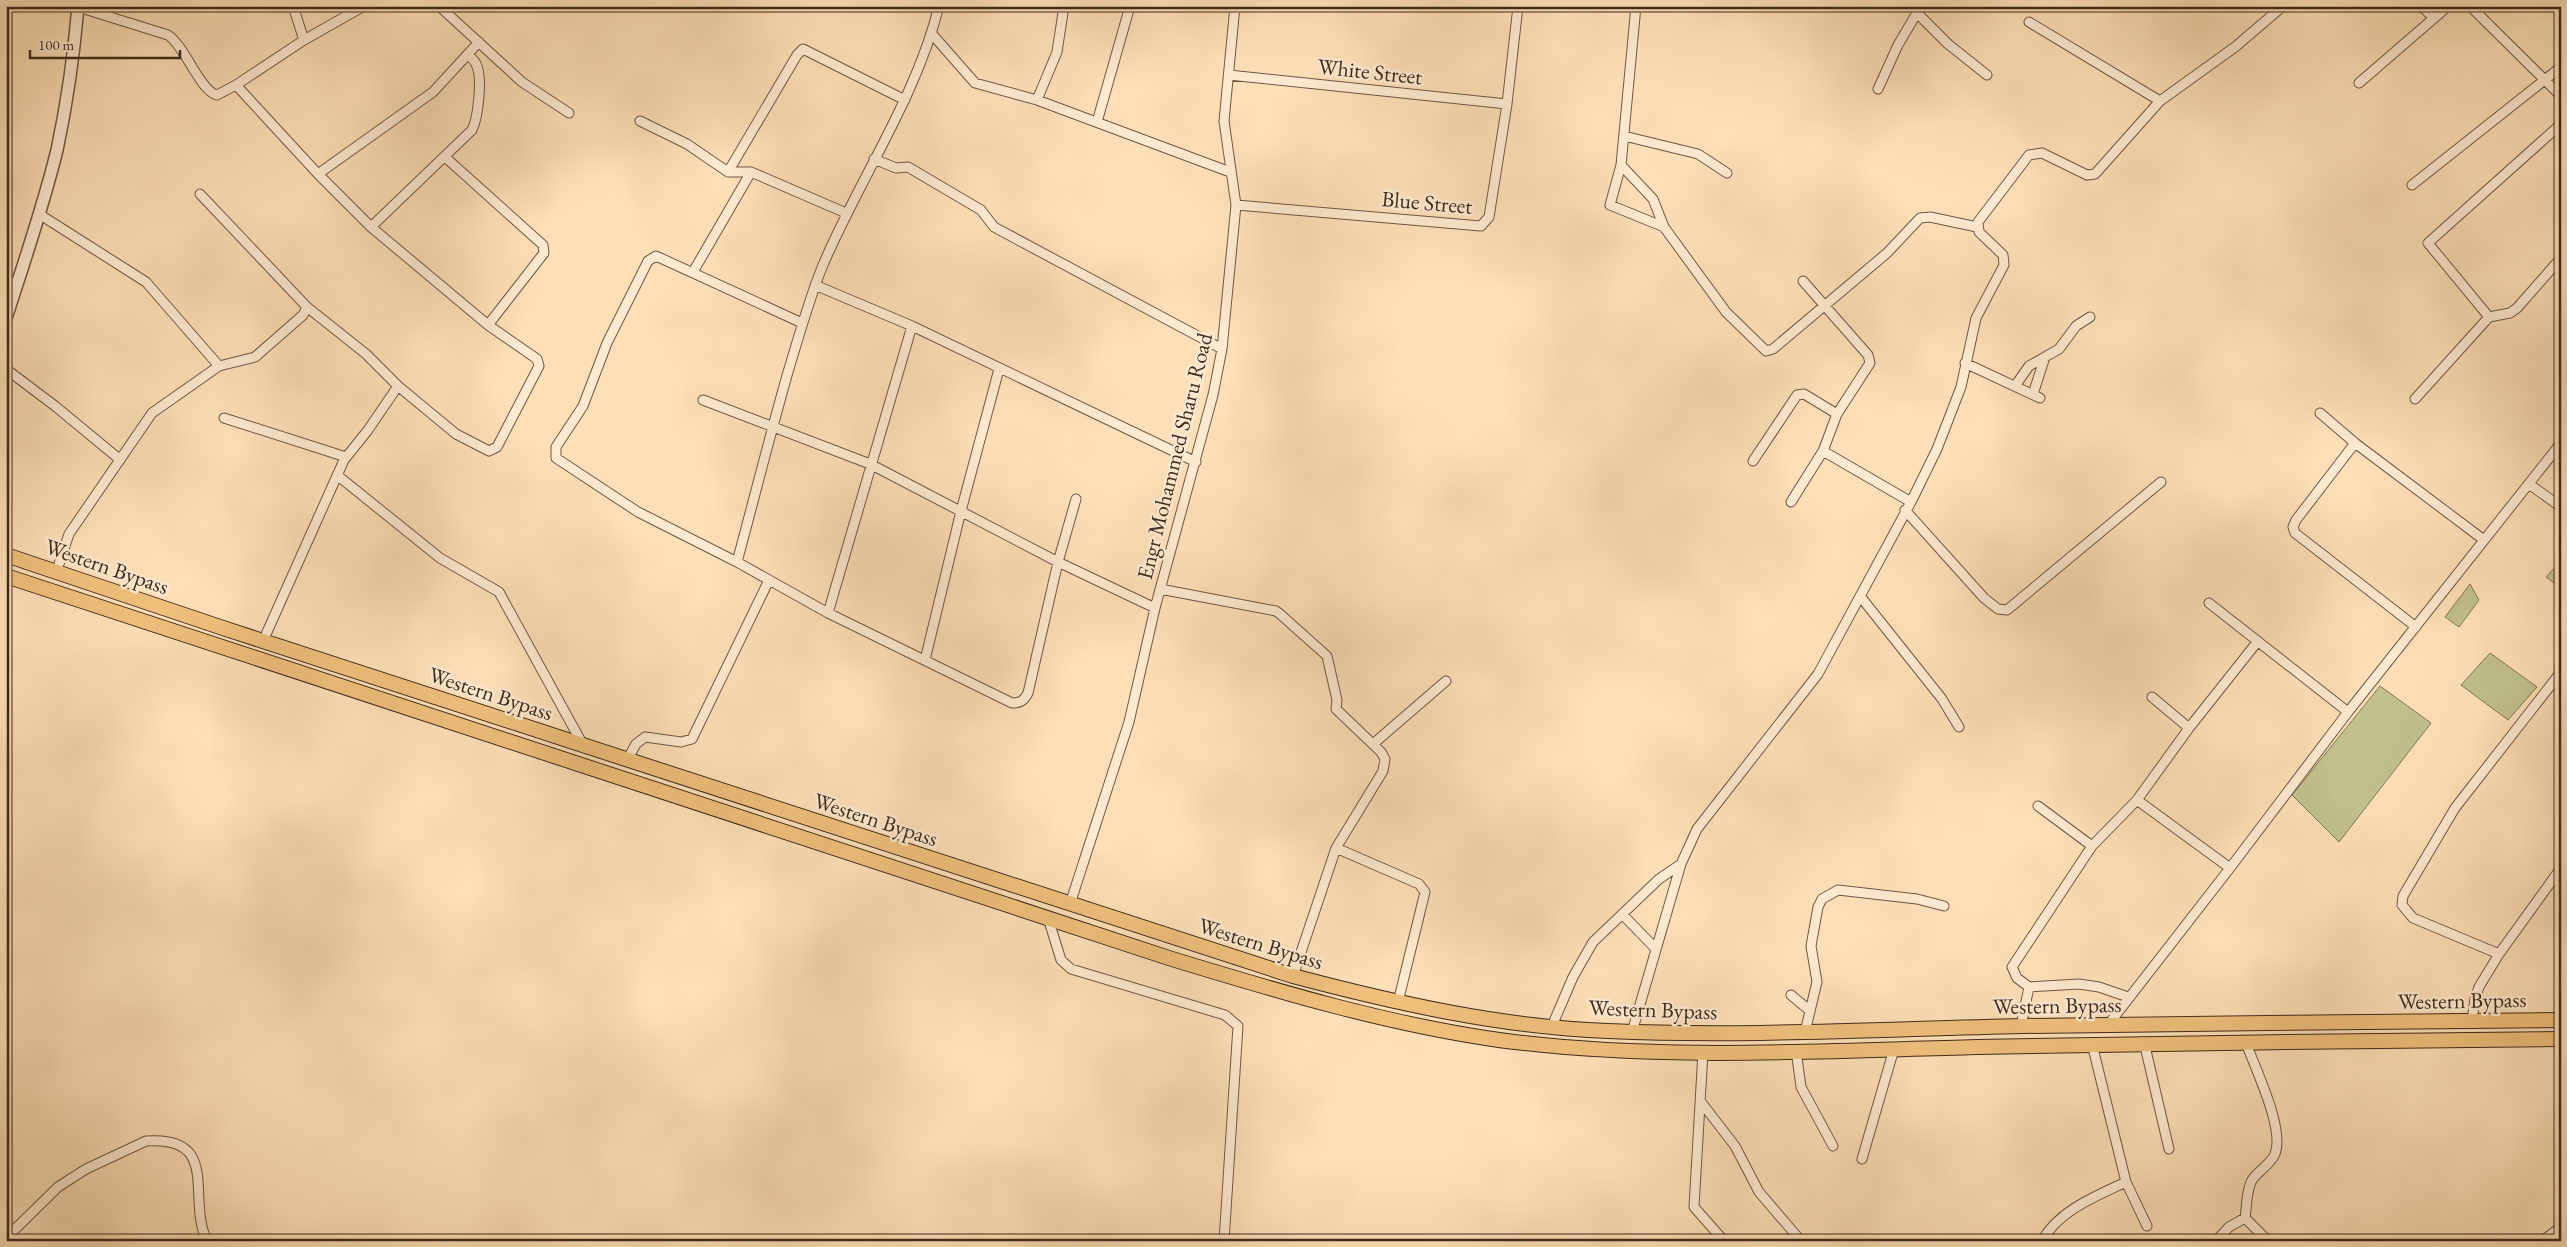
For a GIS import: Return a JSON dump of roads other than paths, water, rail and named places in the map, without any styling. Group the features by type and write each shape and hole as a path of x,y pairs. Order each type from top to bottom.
{"main road":[{"name":"Western Bypass","path":"6,555 583,746 1293,976 1398,1002 1503,1020 1632,1032 1805,1032 2021,1026 2561,1020"},
{"name":"Western Bypass","path":"6,576 1048,918 1296,997 1421,1027 1547,1045 1703,1052 2144,1042 2246,1043 2561,1039"},
{"path":"1919,1030 1920,1048"}],"street":[{"path":"6,318 39,214 57,149 70,74 78,6 172,38 212,94 217,95 236,85 304,40 364,6"},
{"path":"293,6 304,40"},
{"path":"439,6 522,82 569,113"},
{"path":"738,562 773,426 815,285 846,213 905,100 932,34 939,6"},
{"path":"1037,100 1058,52 1064,6"},
{"path":"1098,122 1130,6"},
{"name":"Engr Mohammed Sharu Road","path":"1070,904 1129,722 1154,608 1196,462 1222,350 1236,204 1224,121 1235,6"},
{"name":"Blue Street","path":"1236,204 1481,226 1489,217 1507,104 1518,6"},
{"path":"1636,6 1621,165 1610,204 1664,227"},
{"path":"1632,1032 1680,864 1699,825 1818,674 1905,510 1912,502 1937,450 1961,387 1976,318 2005,260 2003,255 1978,232 1977,227 1984,215 2029,155 2042,153 2087,174 2095,174 2160,101 2235,47 2284,6"},
{"path":"2421,6 2434,18"},
{"path":"2359,83 2448,6"},
{"path":"2470,6 2561,96"},
{"path":"1878,90 1898,45 1919,10 1948,44 1987,75"},
{"path":"2029,22 2160,101"},
{"path":"932,34 974,83 1037,100 1230,172"},
{"path":"318,174 433,92 479,42"},
{"path":"728,172 797,55 803,49 905,100"},
{"path":"371,227 438,160 445,158 472,130 477,119 477,67 469,55"},
{"path":"2412,185 2561,67"},
{"name":"White Street","path":"1229,75 1507,104"},
{"path":"200,194 306,307 366,354 398,386 456,434 489,451 494,451 539,363 488,325 371,227 318,174 236,85"},
{"path":"640,120 687,144 728,172 750,172 846,213"},
{"path":"2489,317 2428,244 2561,124"},
{"path":"1624,136 1698,154 1726,173"},
{"path":"445,158 543,245 544,253 488,325"},
{"path":"874,158 896,168 908,167 981,210 994,227 1222,350"},
{"path":"1621,165 1653,199 1664,227 1726,312 1762,349 1770,351 1887,253 1920,218 1930,217 1977,227"},
{"path":"693,272 750,172"},
{"path":"39,214 146,282 219,366"},
{"path":"802,324 656,256 648,261 608,343 583,406 556,447 555,454 560,463 638,512 738,562 828,612 1012,703 1019,703 1025,700 1058,562 1076,499"},
{"path":"2415,399 2489,317 2510,313 2517,308 2561,258"},
{"path":"1791,502 1823,451 1837,414 1868,368 1870,360 1802,281"},
{"path":"815,285 912,326 1196,462"},
{"path":"56,570 69,534 118,458 155,409 219,366 255,357 303,315 306,307"},
{"path":"2015,386 2029,366 2058,349 2076,326 2090,317"},
{"path":"828,612 912,326"},
{"path":"1965,362 2036,396 2045,357"},
{"path":"925,660 961,511 999,369"},
{"path":"6,370 55,406 118,458"},
{"path":"263,641 346,456 368,430 398,386"},
{"path":"1753,461 1797,395 1804,394 1837,414"},
{"path":"703,400 870,464 1058,562 1154,608"},
{"path":"2320,413 2355,443 2484,540"},
{"path":"224,418 346,456"},
{"path":"2355,443 2296,520 2293,527 2294,533 2416,627"},
{"path":"2108,1025 2348,712 2561,443"},
{"path":"1823,451 1912,502"},
{"path":"336,475 440,558 499,592 583,746"},
{"path":"1905,510 1984,598 1998,609 2007,610 2161,482"},
{"path":"2529,484 2561,507"},
{"path":"627,760 636,744 645,737 681,742 692,739 769,580"},
{"path":"1160,589 1276,611 1280,614 1326,656 1337,700 1336,709 1373,744 1385,759 1383,771 1336,848 1293,976"},
{"path":"1860,596 1942,699 1959,728"},
{"path":"2209,603 2348,712"},
{"path":"2128,997 2100,987 2079,984 2028,987 2022,984 2013,972 2014,962 2092,846 2137,800 2189,728 2258,641"},
{"path":"2500,954 2412,918 2402,905 2403,896 2454,808 2561,672"},
{"path":"1373,744 1446,681"},
{"path":"2152,697 2189,728"},
{"path":"2137,800 2230,868"},
{"path":"2038,806 2092,846"},
{"path":"1336,848 1419,884 1426,892 1398,1002"},
{"path":"1552,1026 1573,977 1593,942 1659,878 1680,864"},
{"path":"2472,1021 2477,993 2500,954 2561,868"},
{"path":"1805,1032 1817,982 1811,946 1818,907 1822,899 1838,890 1917,899 1944,906"},
{"path":"1622,914 1656,949"},
{"path":"1048,918 1061,960 1070,969 1225,1014 1238,1026 1224,1241"},
{"path":"2021,1026 2028,987"},
{"path":"1791,995 1809,1010"},
{"path":"2144,1042 2169,1149"},
{"path":"2245,1218 2249,1187 2253,1179 2275,1156 2278,1143 2274,1124 2246,1043"},
{"path":"2092,1044 2126,1182 2147,1226"},
{"path":"1862,1159 1894,1049"},
{"path":"1796,1050 1801,1087 1833,1146"},
{"path":"1703,1052 1694,1207 1724,1241"},
{"path":"1701,1102 1735,1146 1759,1192 1801,1241"},
{"path":"6,1238 58,1187 86,1169 146,1140 156,1140 179,1143 192,1156 197,1166 202,1224 207,1241"},
{"path":"2042,1241 2048,1230 2064,1215 2126,1182"},
{"path":"2216,1241 2229,1227 2245,1218"},
{"path":"2245,1218 2268,1241"},
{"path":"2542,1241 2561,1226"}]}
